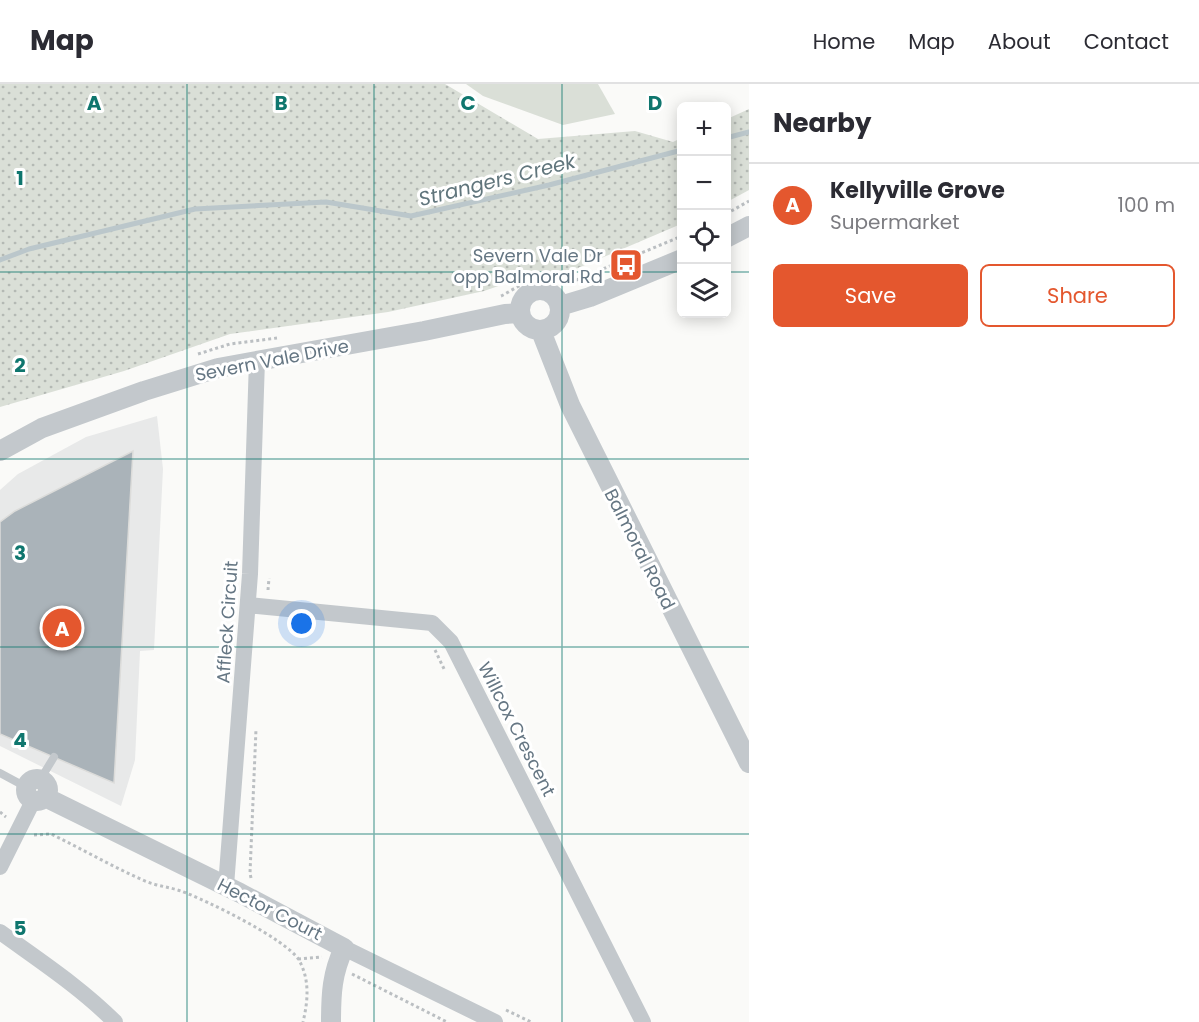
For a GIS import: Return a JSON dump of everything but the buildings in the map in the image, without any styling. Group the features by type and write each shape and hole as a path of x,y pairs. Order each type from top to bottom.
{"street":[{"path":"731,235 749,226"},
{"path":"560,306 590,297 677,261"},
{"path":"539,290 555,296 560,306 558,320 554,325 541,331 525,324 520,314 524,297 539,290"},
{"name":"Severn Vale Drive","path":"0,451 42,428 144,391 219,368 505,314 520,314"},
{"name":"Balmoral Road","path":"541,331 570,405 742,733 749,763"},
{"name":"Affleck Circuit","path":"226,886 248,605 257,360"},
{"name":"Willcox Crescent","path":"248,605 432,623 451,642 644,1022"},
{"path":"0,867 20,830 36,791"},
{"name":"Hector Court","path":"36,791 495,1022"},
{"path":"0,932 68,980 115,1022"},
{"path":"331,1022 336,964 344,948"}],"lane":[{"path":"36,791 54,757"},
{"name":"Hector Court","path":"0,773 36,791"}],"path":[{"path":"731,211 749,201"},
{"path":"493,298 503,296 520,285 543,280 574,281 677,238"},
{"path":"190,357 230,344 283,337"},
{"path":"430,642 448,676"},
{"path":"246,873 250,873 256,722"},
{"path":"20,830 36,835 51,834 145,881 202,900 259,930 289,949 298,959 309,996 303,1022"},
{"path":"298,959 322,957"},
{"path":"348,972 447,1022"}],"shaded area":[{"path":"0,84 445,84 538,139 635,131 673,142 677,140 677,226 571,271 527,276 484,291 388,312 230,334 124,371 0,407"},
{"path":"466,84 598,84 615,114 563,125 483,96"},
{"path":"749,109 749,190 731,200 731,156 731,117"},
{"path":"157,416 163,469 154,650 140,651 135,760 121,806 0,746 0,490 18,474 86,437"}],"waterway":[{"name":"Strangers Creek","path":"731,137 749,132"},
{"name":"Strangers Creek","path":"0,260 29,249 195,209 326,202 411,216 549,185 677,151"}],"place":[{"name":"Severn Vale Dr opp Balmoral Rd","path":"626,265"},
{"name":"Kellyville Grove","path":"62,628"}]}
